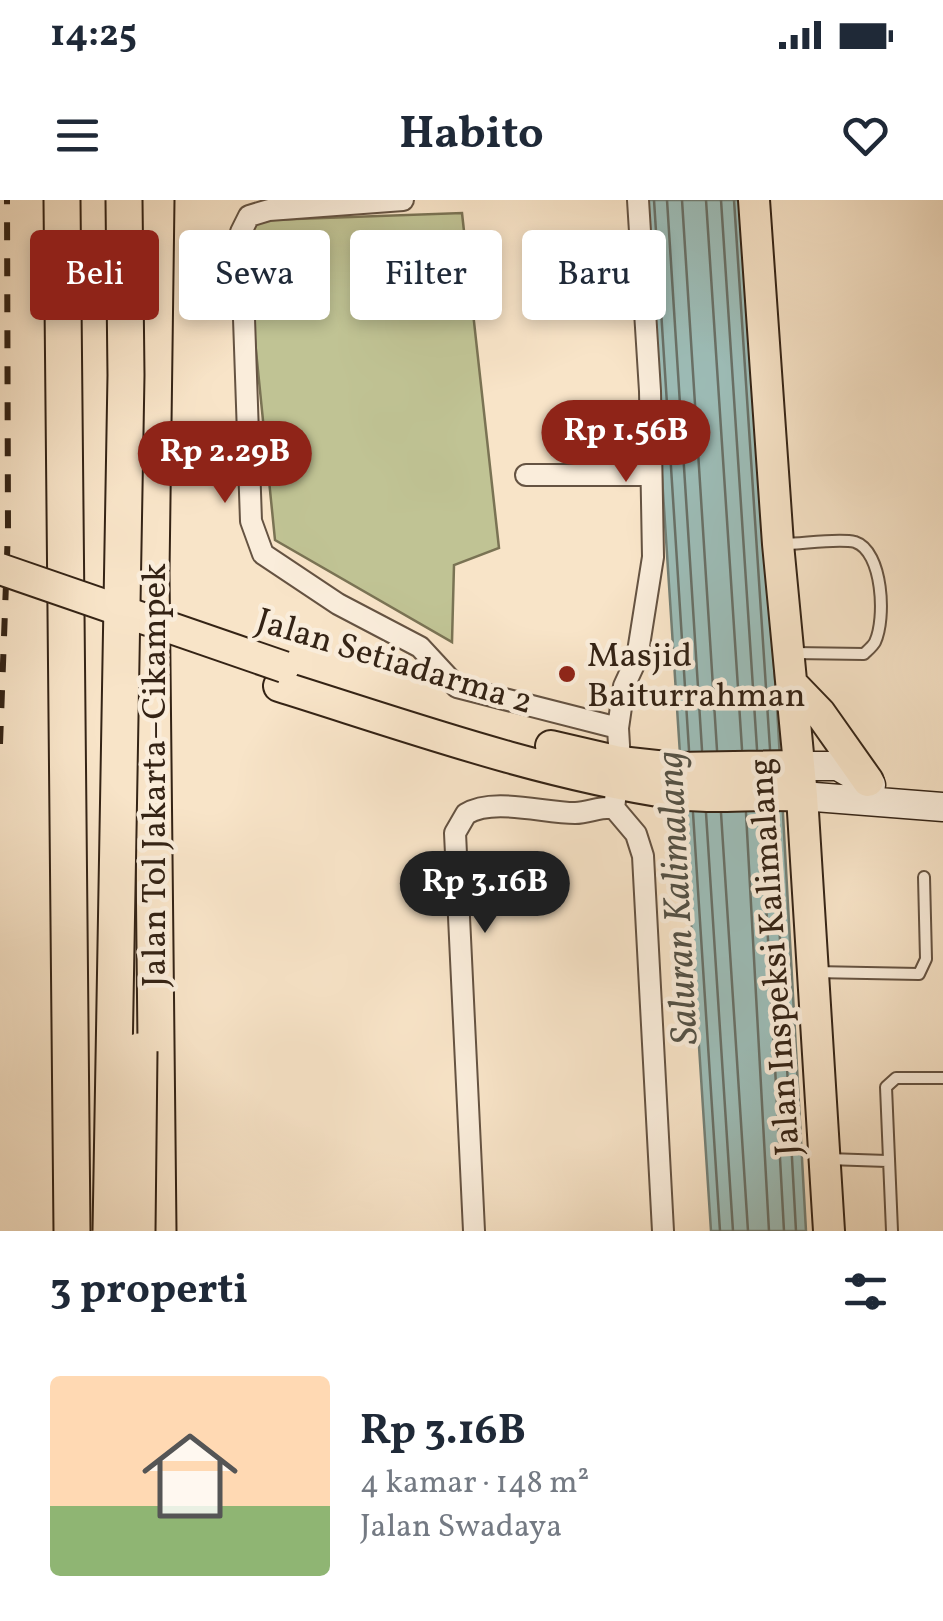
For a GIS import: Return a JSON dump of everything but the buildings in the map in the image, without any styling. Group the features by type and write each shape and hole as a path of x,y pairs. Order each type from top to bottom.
{"highway":[{"path":"62,200 72,1231"},
{"path":"111,1231 126,375 124,200"},
{"path":"137,1231 146,200"},
{"name":"Jalan Tol Jakarta–Cikampek","path":"156,200 151,573 158,1231"}],"main road":[{"name":"Jalan Inspeksi Kalimalang","path":"754,200 778,544 793,684 793,780 812,972 829,1231"},
{"name":"Jalan Setiadarma 2","path":"0,569 440,737 617,785 793,780 876,791 943,807"},
{"name":"Jalan Setiadarma 2","path":"0,589 282,676"},
{"path":"793,684 820,713 876,791"}],"street":[{"path":"404,200 269,210 249,216 241,232 251,520 255,538 263,554 338,604 420,647 456,687 618,728"},
{"path":"638,200 650,391 653,557 637,658 624,686 618,728 617,785 643,856 664,1231"},
{"path":"526,475 651,475"},
{"path":"474,1231 455,833 474,808 495,804 580,814 603,806 617,785"}],"lane":[{"path":"778,544 854,542 871,552 878,570 878,626 874,644 864,654 790,652"},
{"path":"812,972 919,974 926,959 924,877"},
{"path":"892,1231 886,1087 896,1078 943,1078"},
{"path":"824,1159 888,1162"}],"green space":[{"path":"462,213 464,230 350,230 350,320 474,320 499,548 454,565 452,642 275,540 253,320 330,320 330,230 244,230 243,221"}],"water":[{"path":"644,200 743,200 806,1231 711,1231 652,320 666,320 666,230 646,230"}],"railway":[{"path":"0,744 8,530 7,200"}],"place":[{"name":"Masjid Baiturrahman","path":"567,674"}],"water label":[{"name":"Saluran Kalimalang","path":"676,898"}]}
